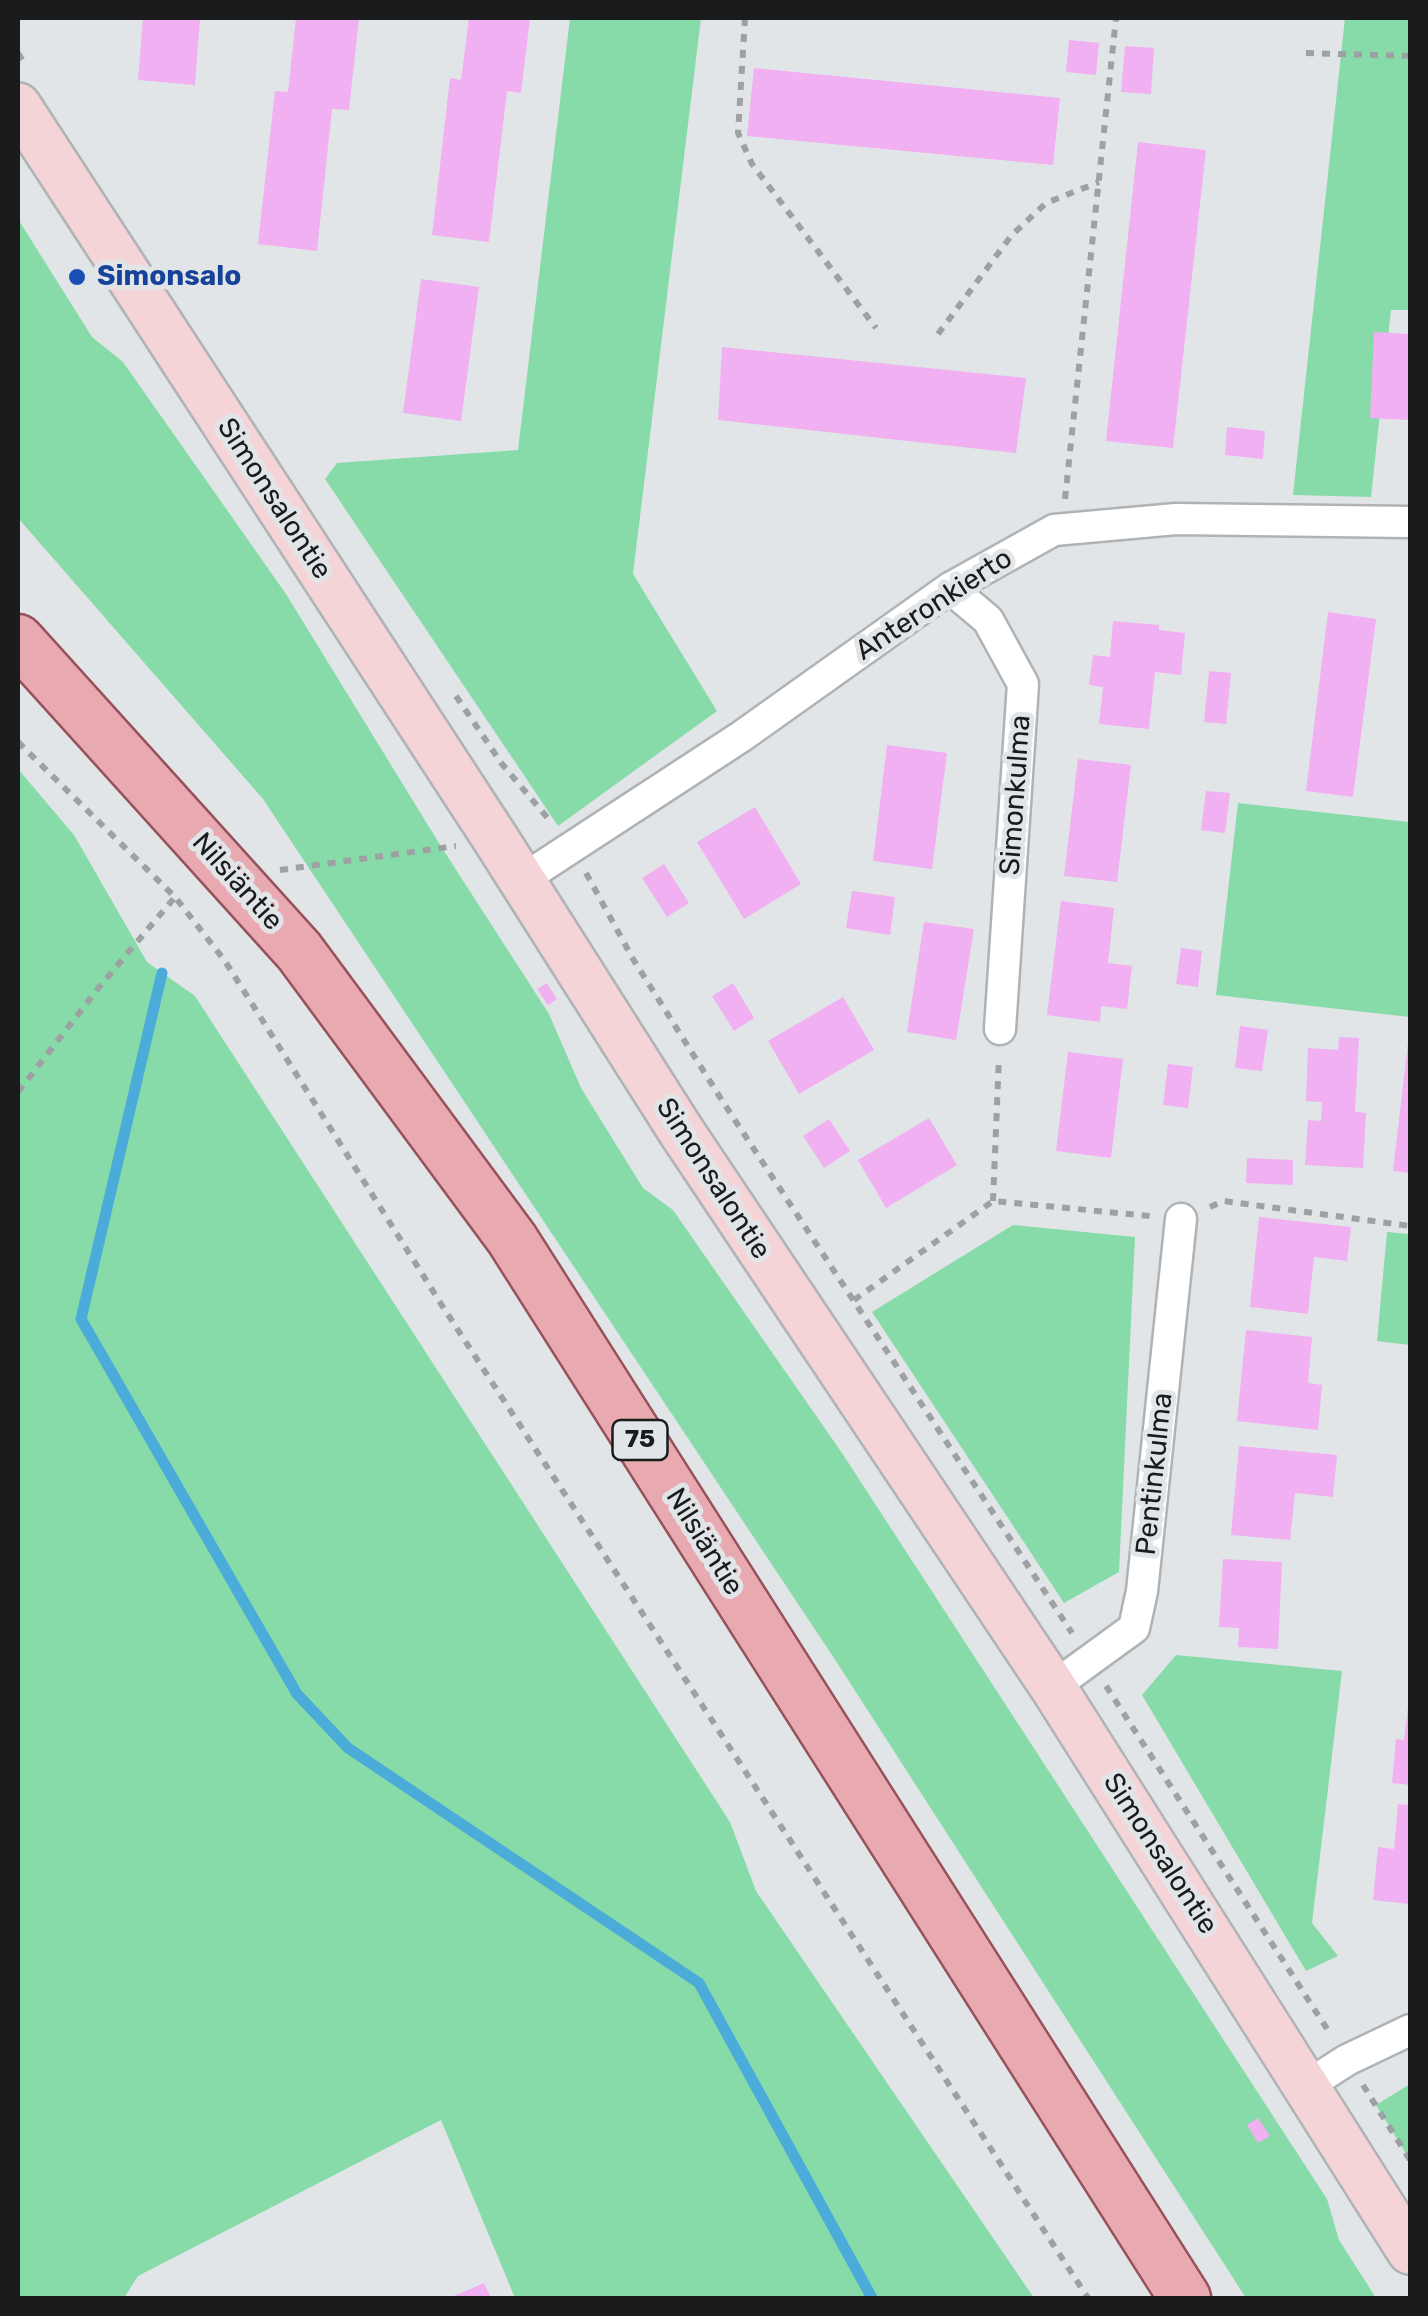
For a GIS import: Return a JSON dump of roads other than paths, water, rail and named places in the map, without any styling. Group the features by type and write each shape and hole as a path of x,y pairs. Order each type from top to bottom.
{"main road":[{"name":"Nilsiäntie","path":"18,640 299,952 512,1239 1185,2298"}],"street":[{"name":"Simonsalontie","path":"23,87 520,880 749,1236 1053,1687 1410,2251"},
{"name":"Anteronkierto","path":"520,880 742,736 950,588 1054,530 1176,518 1410,522"},
{"name":"Simonkulma","path":"950,588 988,620 1023,684 1000,1029"},
{"name":"Pentinkulma","path":"1053,1687 1134,1628 1142,1591 1181,1218"},
{"path":"1308,2085 1347,2060 1410,2030"}],"waterway":[{"path":"162,973 81,1319 297,1694 348,1748 699,1983 872,2298"}],"place":[{"name":"Simonsalo","path":"77,277"}]}
